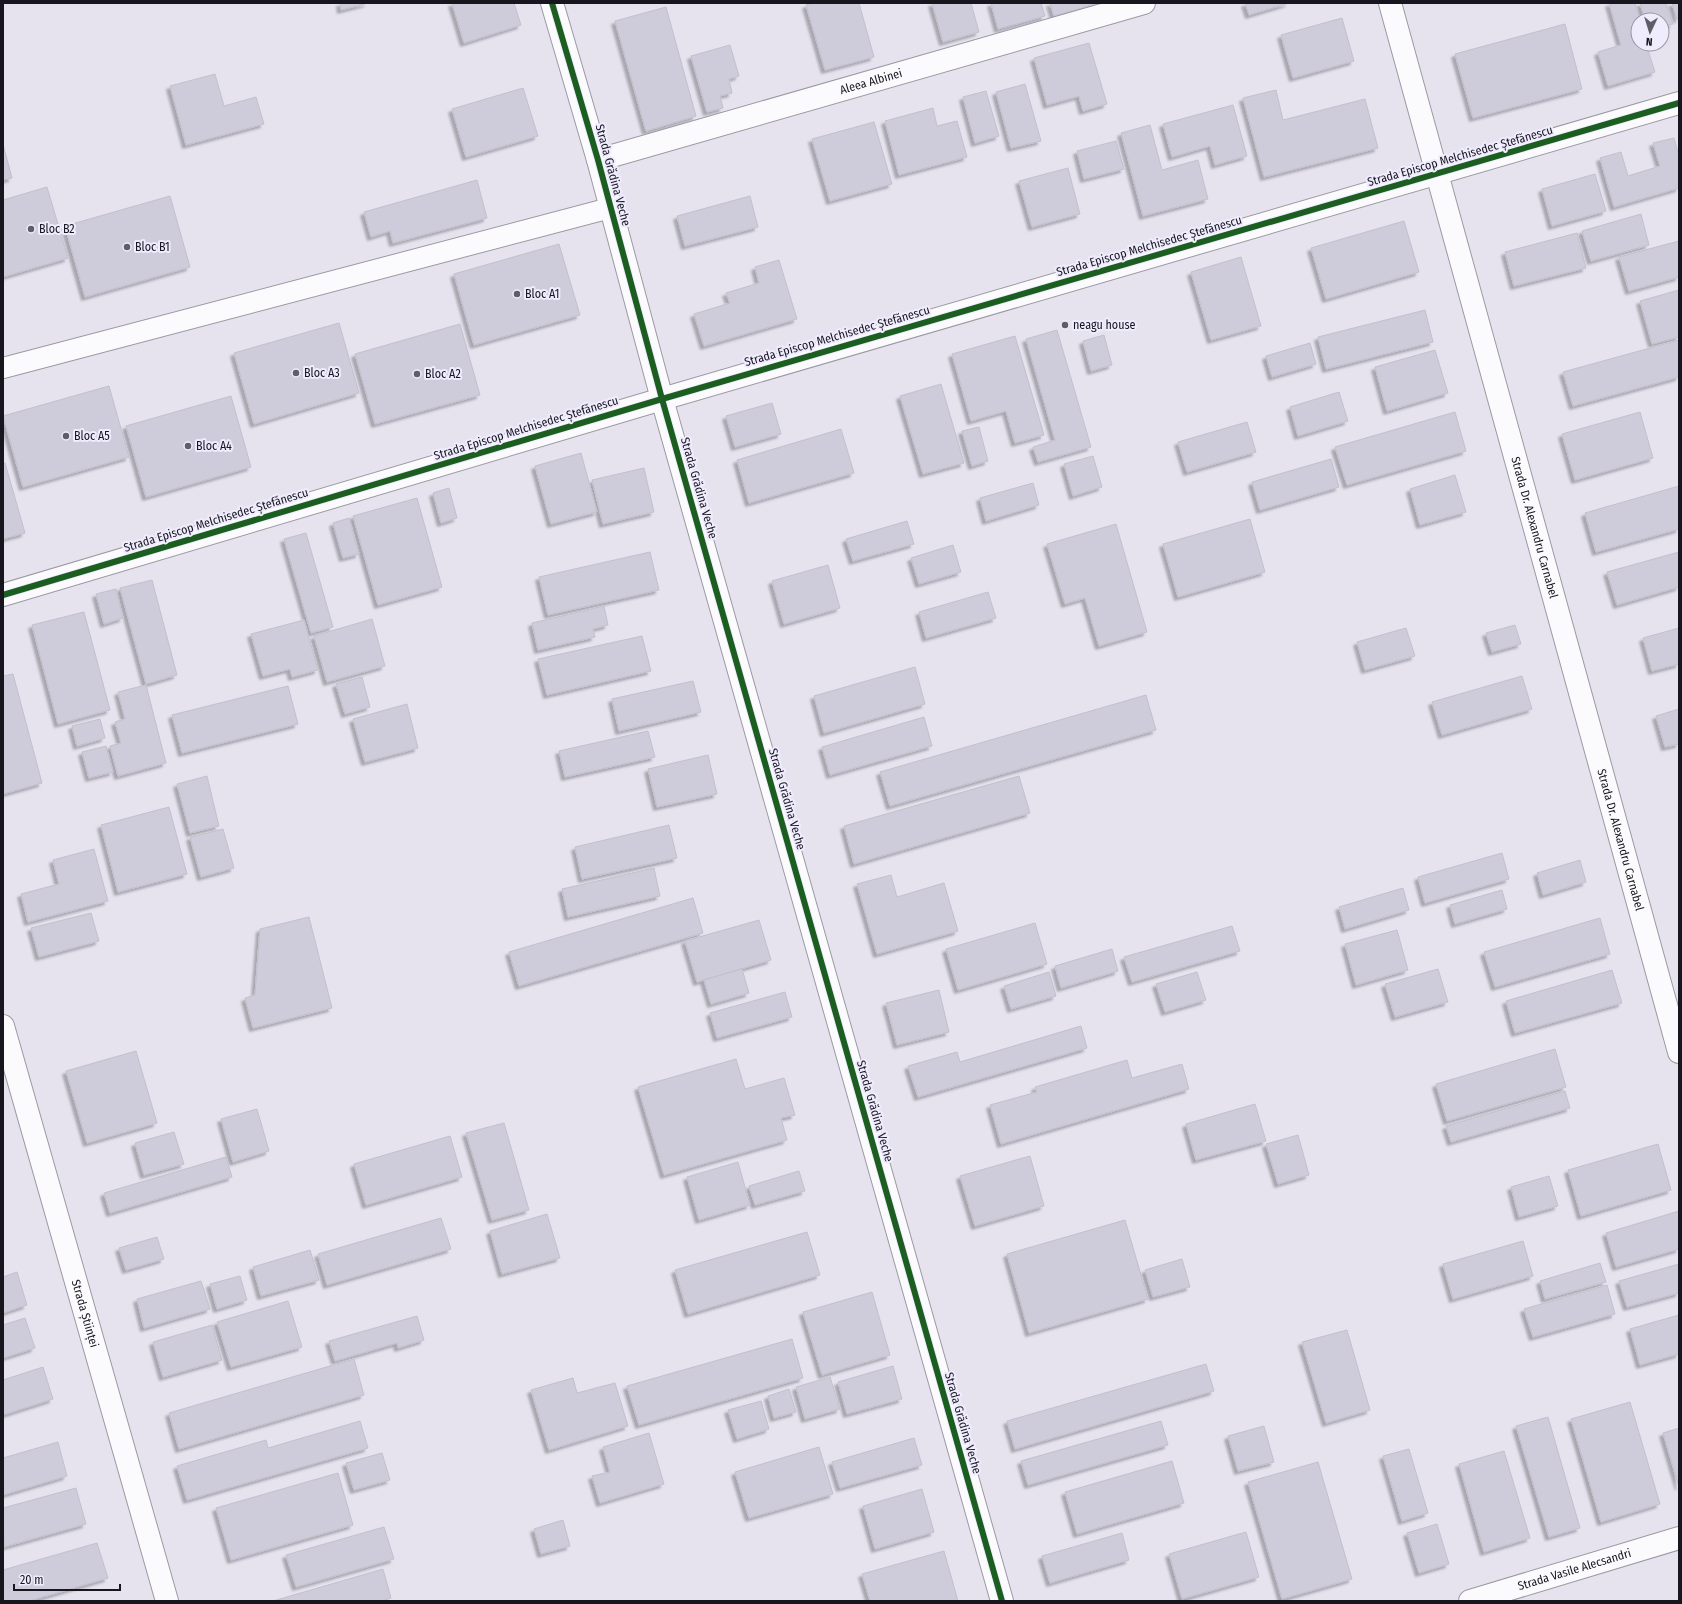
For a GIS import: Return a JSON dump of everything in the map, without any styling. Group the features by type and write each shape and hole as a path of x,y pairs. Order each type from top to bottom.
{"street":[{"name":"Strada Grădina Veche","path":"552,3 598,160 662,399 1002,1601"},
{"name":"Aleea Albinei","path":"598,160 1144,3"},
{"name":"Strada Dr. Alexandru Carnabel","path":"1390,3 1679,1052"},
{"name":"Strada Episcop Melchisedec Ștefănescu","path":"3,594 662,399 1679,103"},
{"name":"Strada Științei","path":"3,1026 167,1601"},
{"name":"Strada Vasile Alecsandri","path":"1470,1601 1679,1538"}],"lane":[{"path":"3,368 610,208"}],"building":[{"path":"340,3 368,3 341,10"},
{"path":"452,3 514,3 521,25 464,43"},
{"path":"813,3 859,3 874,57 825,70 806,5"},
{"path":"932,3 971,3 979,32 943,42"},
{"path":"991,3 1041,3 1045,16 998,29"},
{"path":"1050,3 1100,3 1054,16"},
{"path":"1245,3 1289,3 1249,15"},
{"path":"1609,3 1635,3 1638,12 1630,12 1630,52 1649,52 1655,72 1608,86 1598,52 1621,45"},
{"path":"1640,3 1666,3 1669,12 1643,12"},
{"path":"1672,3 1679,3 1679,19 1677,19"},
{"path":"666,7 696,116 646,131 615,21"},
{"path":"1670,15 1673,24 1670,25"},
{"path":"1342,18 1354,61 1293,78 1281,35"},
{"path":"1565,24 1582,89 1473,118 1455,54"},
{"path":"1089,43 1107,104 1083,111 1079,96 1047,105 1034,58"},
{"path":"730,45 739,76 729,79 732,93 720,96 723,108 707,112 691,56"},
{"path":"215,74 224,106 256,97 264,124 186,145 170,86"},
{"path":"1025,84 1041,141 1011,148 996,92"},
{"path":"523,88 538,136 466,157 452,109"},
{"path":"1276,90 1283,120 1365,99 1378,148 1264,177 1243,98"},
{"path":"986,91 999,136 975,143 963,97"},
{"path":"1233,105 1247,156 1215,165 1210,146 1172,157 1163,124"},
{"path":"933,108 937,126 957,121 967,157 899,175 885,121"},
{"path":"874,122 892,184 830,201 812,139"},
{"path":"1150,125 1162,170 1198,160 1208,199 1143,216 1121,133"},
{"path":"1674,138 1679,156 1679,188 1614,207 1600,158 1621,152 1628,176 1660,166 1653,143"},
{"path":"1116,141 1124,169 1084,179 1077,151"},
{"path":"3,144 12,178 3,180"},
{"path":"1068,168 1080,214 1032,227 1019,181"},
{"path":"1595,174 1606,211 1552,226 1542,189"},
{"path":"477,180 487,218 393,243 390,231 371,237 364,212"},
{"name":"Bloc B2","path":"47,187 68,258 3,277 3,200"},
{"name":"Bloc B1","path":"170,196 190,267 85,297 65,226"},
{"path":"750,196 758,227 685,246 677,216"},
{"path":"1641,214 1649,245 1591,261 1582,231"},
{"path":"1404,221 1419,272 1326,299 1311,248"},
{"path":"1577,233 1586,268 1514,286 1505,252"},
{"path":"1679,241 1679,277 1629,291 1619,257"},
{"name":"Bloc A1","path":"559,244 580,315 474,345 454,274"},
{"path":"1241,257 1261,326 1211,340 1191,272"},
{"path":"779,260 797,319 704,346 694,314 730,303 726,293 759,283 755,267"},
{"path":"1679,290 1679,337 1652,344 1640,301"},
{"path":"1425,310 1433,342 1326,369 1318,337"},
{"name":"Bloc A3","path":"339,323 359,393 254,424 234,353"},
{"name":"Bloc A2","path":"460,324 480,395 375,424 355,354"},
{"path":"1057,330 1091,447 1038,462 1033,447 1055,440 1026,339"},
{"path":"1104,335 1112,365 1091,371 1083,341"},
{"path":"1015,336 1044,435 1015,443 1006,411 971,421 952,354"},
{"path":"1679,340 1679,377 1573,406 1563,372"},
{"path":"1310,343 1316,364 1272,377 1266,356"},
{"path":"1435,350 1448,393 1387,411 1375,367"},
{"path":"941,384 964,463 923,474 900,396"},
{"name":"Bloc A5","path":"109,386 129,457 23,487 3,416"},
{"path":"1339,392 1348,421 1298,436 1290,407"},
{"name":"Bloc A4","path":"231,396 251,467 146,497 126,426"},
{"path":"772,403 781,434 735,447 726,416"},
{"path":"1455,412 1466,451 1347,485 1335,447"},
{"path":"1640,412 1653,458 1575,480 1562,434"},
{"path":"1247,422 1256,452 1187,472 1178,442"},
{"path":"979,427 988,461 972,466 962,431"},
{"path":"841,429 854,473 749,503 737,460"},
{"path":"581,453 597,512 551,524 535,466"},
{"path":"1093,456 1102,487 1073,496 1064,464"},
{"path":"1331,459 1339,487 1260,510 1252,482"},
{"path":"3,463 5,463 25,533 3,539"},
{"path":"644,468 654,512 603,524 592,480"},
{"path":"1455,475 1466,512 1420,525 1410,489"},
{"path":"1033,483 1039,505 986,521 980,498"},
{"path":"1679,486 1679,529 1596,552 1585,513"},
{"path":"449,488 457,518 441,523 433,493"},
{"path":"417,498 442,587 378,605 353,516"},
{"path":"349,518 359,554 343,558 333,523"},
{"path":"1250,519 1265,572 1178,597 1163,544"},
{"path":"907,521 914,544 853,561 846,539"},
{"path":"1116,524 1147,632 1099,646 1085,598 1065,604 1047,544"},
{"path":"306,533 333,627 311,633 284,539"},
{"path":"953,545 961,572 919,584 911,558"},
{"path":"650,552 659,590 548,615 539,577"},
{"path":"1679,552 1679,587 1617,605 1607,572"},
{"path":"828,565 840,608 784,624 772,581"},
{"path":"152,580 177,675 146,684 120,588"},
{"path":"116,589 123,618 104,624 96,594"},
{"path":"988,592 996,618 926,638 919,612"},
{"path":"604,606 608,625 593,629 595,637 538,650 532,623"},
{"path":"84,612 110,710 58,724 32,625"},
{"path":"372,619 385,666 327,682 314,636"},
{"path":"304,620 318,670 292,677 290,669 263,676 251,634"},
{"path":"1515,625 1521,644 1492,652 1486,633"},
{"path":"1406,628 1415,656 1365,670 1357,642"},
{"path":"1679,628 1679,664 1652,671 1643,638"},
{"path":"642,636 651,671 547,695 538,659"},
{"path":"915,667 925,704 824,733 814,696"},
{"path":"13,674 42,783 3,794 3,676"},
{"path":"1522,676 1532,709 1442,735 1432,702"},
{"path":"362,677 370,707 345,714 336,684"},
{"path":"693,681 701,712 619,731 612,699"},
{"path":"146,685 166,763 118,776 110,746 121,743 115,722 125,719 118,692"},
{"path":"288,686 298,724 182,753 172,715"},
{"path":"1146,695 1156,730 890,806 880,772"},
{"path":"407,704 418,748 365,762 353,719"},
{"path":"1679,709 1679,744 1665,747 1656,716"},
{"path":"924,717 932,746 830,775 822,747"},
{"path":"100,719 105,738 77,746 72,726"},
{"path":"648,731 655,757 565,777 559,751"},
{"path":"106,746 113,772 89,778 82,752"},
{"path":"708,755 717,794 657,807 648,769"},
{"path":"207,776 219,826 190,833 177,784"},
{"path":"1019,776 1030,813 854,864 844,826"},
{"path":"169,807 187,874 118,892 101,825"},
{"path":"669,825 677,858 582,879 575,847"},
{"path":"223,829 234,868 201,877 190,837"},
{"path":"94,849 108,901 28,922 21,894 59,884 53,860"},
{"path":"1502,853 1509,879 1425,903 1418,877"},
{"path":"1580,860 1586,882 1543,895 1537,873"},
{"path":"654,868 660,896 568,917 562,889"},
{"path":"891,875 897,897 944,883 958,931 877,954 857,884"},
{"path":"1403,888 1409,910 1345,929 1339,907"},
{"path":"1502,890 1507,909 1455,924 1450,905"},
{"path":"693,898 703,933 519,986 509,952"},
{"path":"91,913 99,941 39,957 31,928"},
{"path":"309,917 332,1008 253,1028 245,998 255,995 260,929"},
{"path":"1600,918 1610,954 1495,987 1484,952"},
{"path":"759,920 771,960 697,982 685,941"},
{"path":"1035,923 1047,964 958,990 946,949"},
{"path":"1232,926 1240,951 1132,982 1124,957"},
{"path":"1397,930 1408,970 1356,985 1345,944"},
{"path":"1112,949 1118,971 1061,988 1055,966"},
{"path":"742,969 749,993 711,1004 704,980"},
{"path":"1438,969 1448,1002 1395,1017 1385,984"},
{"path":"1612,970 1622,1003 1515,1033 1506,1001"},
{"path":"1049,972 1056,996 1011,1009 1004,986"},
{"path":"1197,972 1206,1000 1165,1012 1156,984"},
{"path":"939,990 949,1032 897,1045 886,1003"},
{"path":"785,992 792,1017 717,1038 710,1013"},
{"path":"1081,1026 1087,1048 918,1097 908,1066 957,1052 960,1062"},
{"path":"1555,1049 1566,1087 1447,1121 1436,1084"},
{"path":"136,1051 157,1123 87,1143 66,1071"},
{"path":"736,1059 745,1089 784,1078 795,1115 781,1118 787,1140 664,1175 638,1087"},
{"path":"1127,1060 1132,1078 1182,1064 1189,1089 1001,1144 990,1105 1037,1092 1035,1087"},
{"path":"1565,1091 1570,1108 1451,1142 1446,1126"},
{"path":"1255,1104 1266,1141 1196,1160 1186,1124"},
{"path":"257,1109 269,1151 233,1162 221,1119"},
{"path":"504,1123 529,1210 492,1220 466,1133"},
{"path":"174,1132 184,1164 144,1175 135,1143"},
{"path":"1298,1135 1309,1175 1278,1184 1266,1144"},
{"path":"450,1136 462,1177 366,1205 354,1164"},
{"path":"1658,1144 1671,1190 1581,1216 1568,1170"},
{"path":"1030,1156 1044,1206 975,1226 960,1176"},
{"path":"226,1157 232,1177 110,1213 104,1193"},
{"path":"738,1162 750,1205 699,1220 687,1177"},
{"path":"799,1171 805,1191 755,1205 749,1186"},
{"path":"1549,1176 1558,1206 1519,1217 1511,1187"},
{"path":"1679,1211 1679,1249 1616,1267 1606,1233"},
{"path":"547,1214 560,1258 502,1274 490,1231"},
{"path":"441,1218 451,1249 327,1285 318,1254"},
{"path":"1125,1220 1148,1299 1029,1333 1007,1254"},
{"path":"807,1232 820,1275 688,1314 675,1270"},
{"path":"157,1237 164,1259 126,1270 119,1248"},
{"path":"1523,1241 1533,1276 1453,1299 1443,1264"},
{"path":"310,1250 319,1280 261,1296 253,1267"},
{"path":"1182,1259 1190,1287 1153,1297 1145,1270"},
{"path":"1600,1263 1606,1282 1545,1299 1540,1281"},
{"path":"1679,1264 1679,1293 1627,1307 1619,1281"},
{"path":"17,1272 27,1305 3,1313 3,1277"},
{"path":"240,1276 247,1300 217,1309 210,1284"},
{"path":"201,1281 210,1309 144,1328 137,1299"},
{"path":"1607,1285 1615,1314 1533,1337 1524,1309"},
{"path":"872,1292 890,1355 822,1375 803,1312"},
{"path":"288,1301 302,1347 231,1367 217,1322"},
{"path":"1679,1315 1679,1354 1640,1365 1630,1329"},
{"path":"417,1316 424,1340 398,1348 397,1343 335,1361 329,1341"},
{"path":"25,1318 35,1348 3,1358 3,1325"},
{"path":"212,1325 222,1360 163,1377 153,1342"},
{"path":"1347,1330 1370,1410 1326,1423 1302,1342"},
{"path":"792,1339 803,1378 639,1425 627,1386"},
{"path":"354,1359 364,1395 179,1449 169,1413"},
{"path":"1206,1364 1214,1391 1015,1449 1007,1421"},
{"path":"893,1366 902,1399 847,1414 838,1382"},
{"path":"43,1367 53,1399 3,1415 3,1380"},
{"path":"830,1377 840,1409 805,1419 796,1387"},
{"path":"573,1378 577,1393 615,1383 628,1426 549,1450 531,1390"},
{"path":"789,1389 796,1412 774,1418 768,1396"},
{"path":"761,1401 769,1429 737,1439 728,1410"},
{"path":"1630,1402 1660,1504 1601,1522 1571,1419"},
{"path":"1548,1417 1580,1528 1549,1537 1516,1426"},
{"path":"360,1421 368,1448 187,1500 177,1466 266,1440 268,1448"},
{"path":"1161,1421 1168,1445 1028,1485 1021,1461"},
{"path":"1264,1426 1274,1462 1238,1471 1228,1436"},
{"path":"1679,1428 1679,1487 1663,1433"},
{"path":"649,1433 664,1484 600,1503 592,1476 610,1472 603,1447"},
{"path":"914,1438 922,1465 840,1488 832,1462"},
{"path":"58,1442 67,1476 3,1495 3,1458"},
{"path":"819,1447 833,1494 749,1518 735,1472"},
{"path":"1409,1449 1428,1513 1402,1521 1383,1456"},
{"path":"1504,1451 1530,1538 1484,1552 1459,1464"},
{"path":"382,1453 390,1480 354,1490 346,1463"},
{"path":"1172,1461 1184,1503 1077,1534 1065,1492"},
{"path":"1318,1462 1352,1579 1282,1599 1248,1482"},
{"path":"338,1473 353,1525 231,1560 216,1508"},
{"path":"76,1488 86,1524 4,1547 3,1508"},
{"path":"922,1489 934,1532 875,1549 863,1506"},
{"path":"563,1520 570,1546 541,1554 534,1529"},
{"path":"1437,1524 1449,1564 1419,1573 1407,1533"},
{"path":"384,1527 394,1559 296,1587 286,1555"},
{"path":"1246,1532 1259,1577 1182,1599 1169,1554"},
{"path":"1122,1533 1129,1560 1050,1583 1042,1556"},
{"path":"97,1543 108,1578 29,1601 3,1601 3,1570"},
{"path":"944,1551 958,1601 870,1601 862,1574"},
{"path":"383,1569 391,1598 381,1601 273,1601"}],"cycle path":[{"path":"552,3 598,160 662,399 1002,1601"},
{"path":"3,595 662,399 1679,103"}],"place":[{"name":"Bloc B2","path":"31,229"},
{"name":"Bloc B1","path":"127,247"},
{"name":"Bloc A1","path":"517,294"},
{"name":"neagu house","path":"1065,325"},
{"name":"Bloc A3","path":"296,373"},
{"name":"Bloc A2","path":"417,374"},
{"name":"Bloc A5","path":"66,436"},
{"name":"Bloc A4","path":"188,446"}]}
